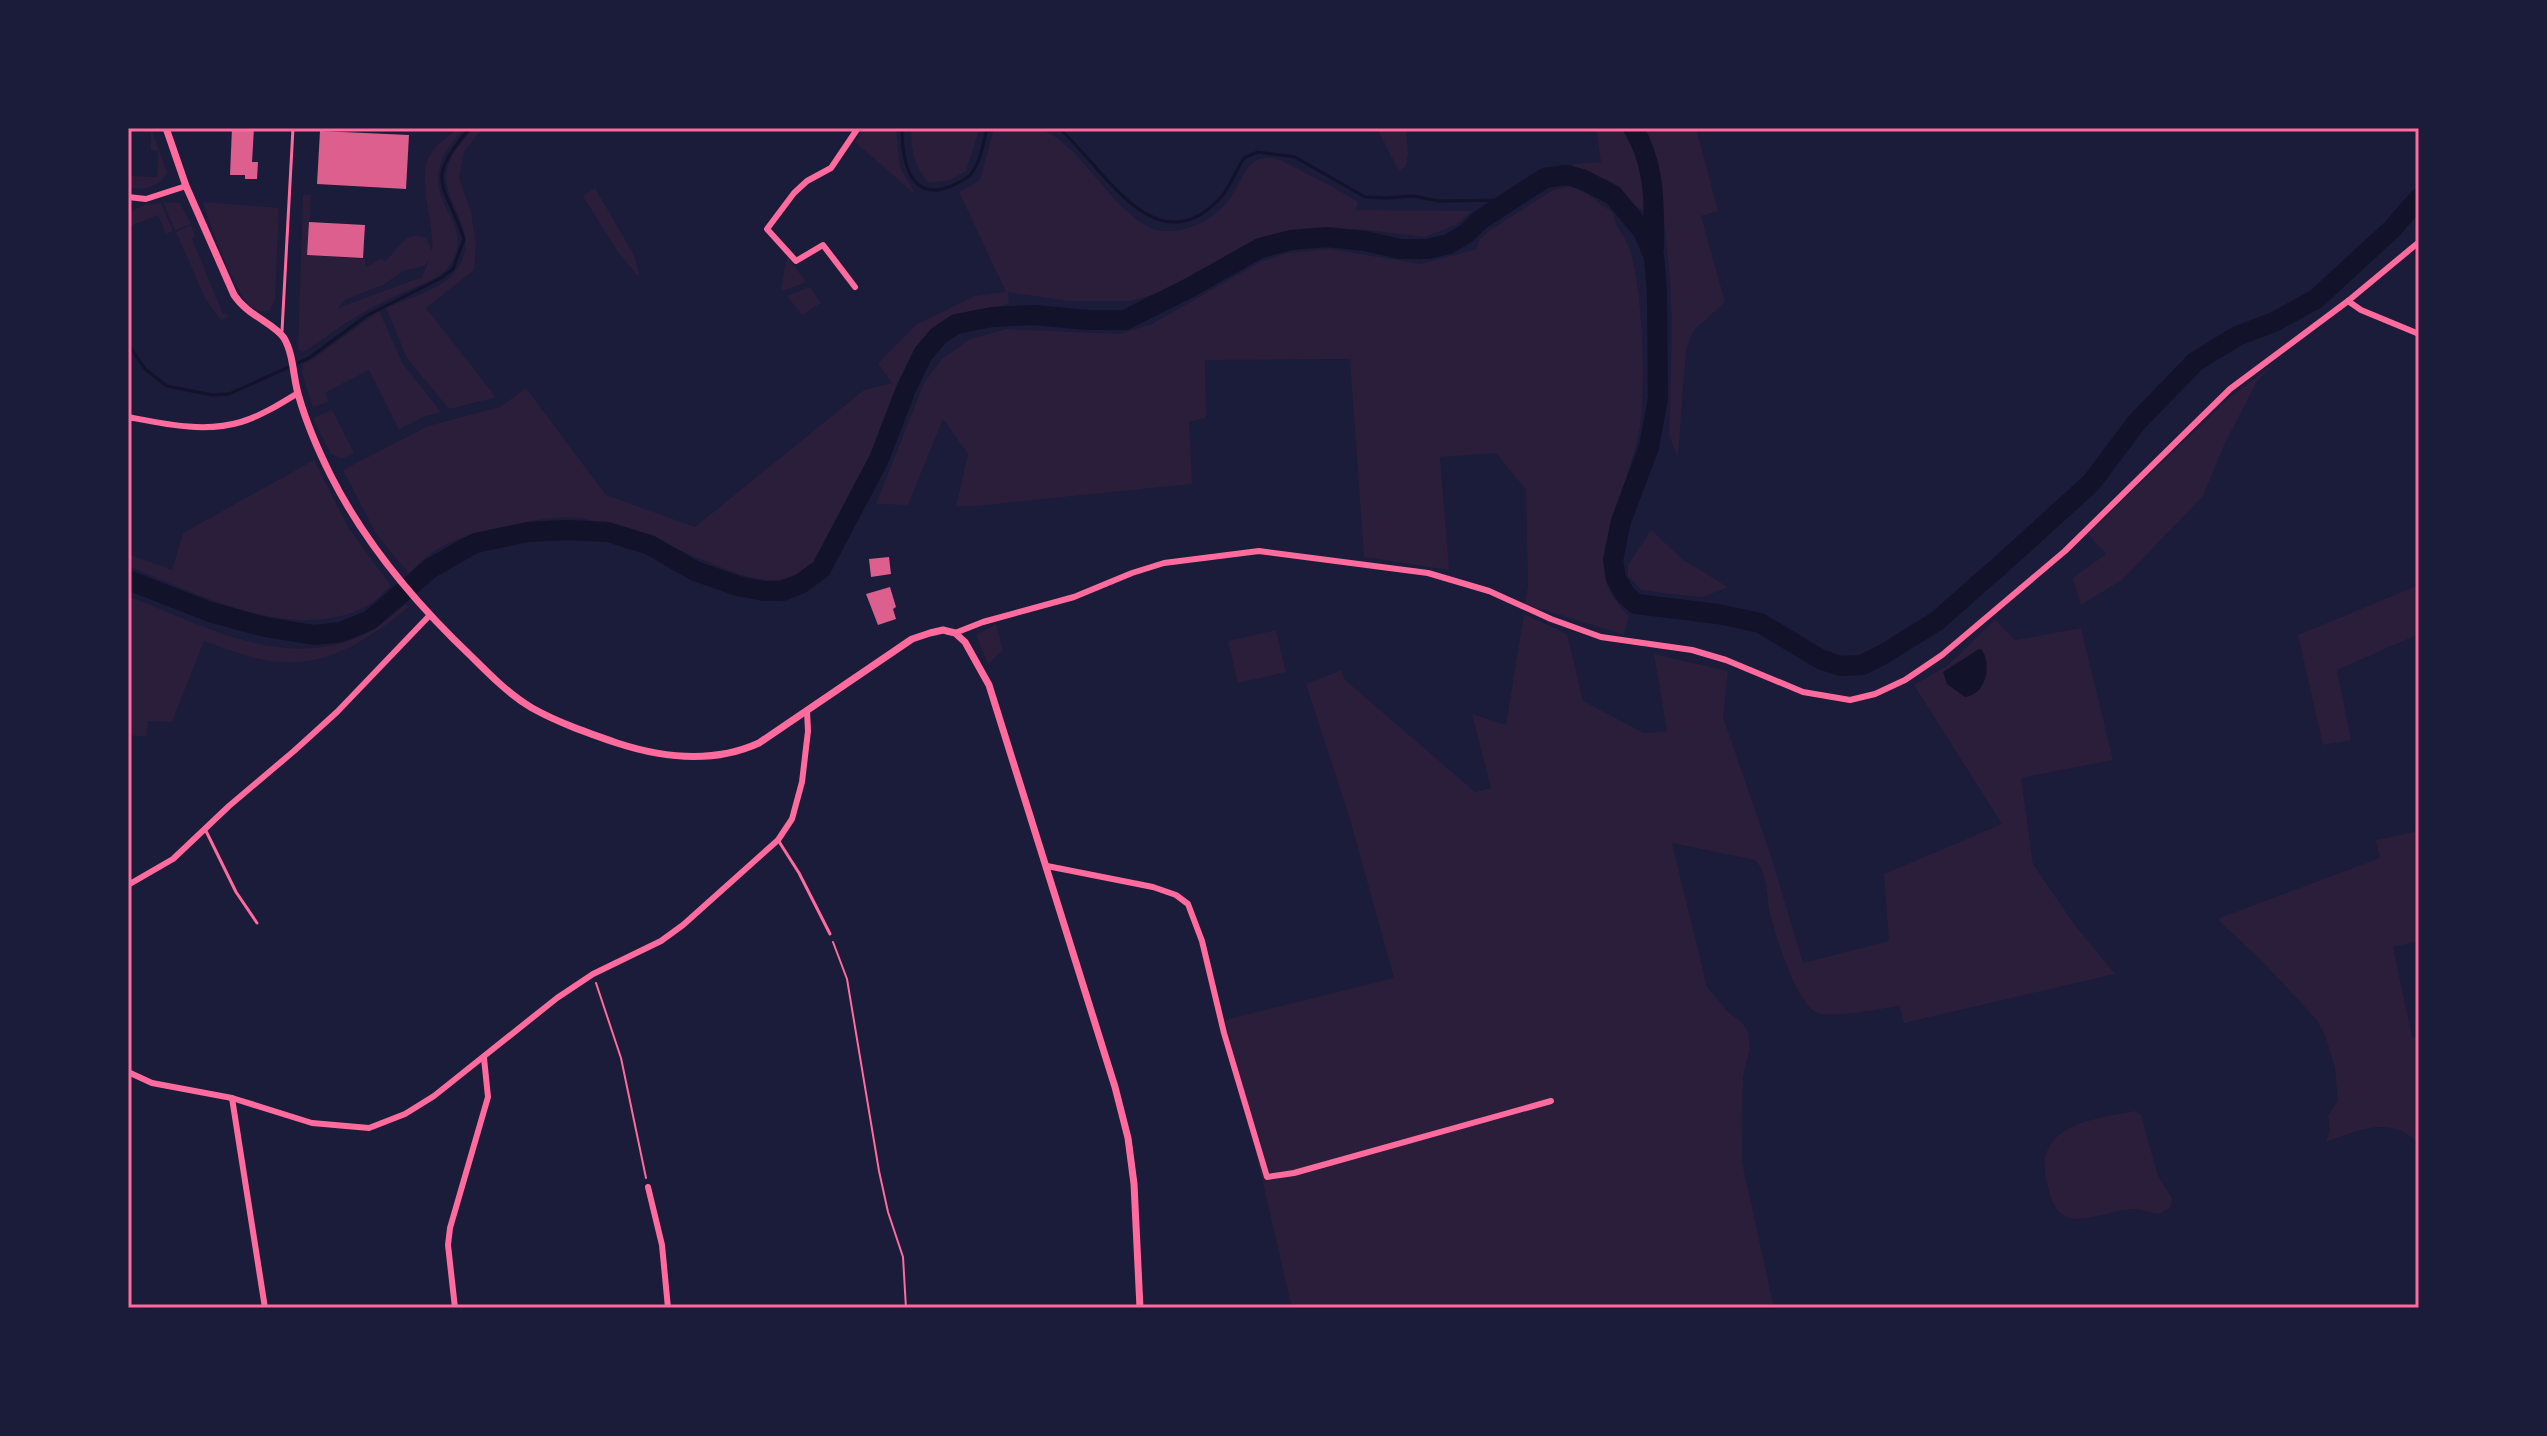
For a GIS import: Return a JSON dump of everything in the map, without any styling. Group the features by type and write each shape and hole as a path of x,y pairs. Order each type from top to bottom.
{"street":[{"path":"166,128 186,186 234,295 245,309 281,335 289,352 309,430 364,532 420,605 495,680 534,709 581,730 634,748 676,756 720,757 759,743 912,639 943,630 955,633 970,649 989,685 1111,1074 1128,1138 1134,1184 1140,1308"},
{"path":"855,287 823,245 796,261 767,229 794,193 807,181 831,168 858,128"},
{"path":"128,197 146,199 186,186"},
{"path":"955,633 983,622 1074,597 1164,563 1259,551 1428,573 1489,591 1601,637 1692,650 1726,660 1803,692 1850,700 1875,694 1905,680 1942,655 2065,551 2230,389 2348,301 2419,242"},
{"path":"2348,301 2361,310 2419,334"},
{"path":"128,417 169,425 208,427 241,422 298,393"},
{"path":"128,885 173,859 337,712 430,615"},
{"path":"128,1072 152,1083 232,1098 312,1123 369,1128 405,1114 484,1058 557,998 593,974 661,941 683,925 778,840 792,819 802,782 808,731 807,711"},
{"path":"1047,866 1153,887 1176,895 1188,904 1202,941 1224,1033 1267,1177 1294,1173 1551,1101"},
{"path":"455,1308 448,1245 450,1228 488,1097 484,1058"},
{"path":"232,1098 265,1308"},
{"path":"648,1187 662,1245 668,1308"}],"lane":[{"path":"281,335 293,128"},
{"path":"205,829 236,892 257,923"},
{"path":"778,840 799,873 830,934"}],"path":[{"path":"830,934 847,979 879,1171 903,1257 906,1308"},
{"path":"593,974 621,1058 648,1187"}],"shaded area":[{"path":"1032,127 1053,135 1131,214 1146,226 1163,231 1194,226 1213,215 1228,201 1249,166 1268,158 1281,160 1350,197 1358,202 1356,210 1472,211 1456,225 1425,237 1334,229 1270,236 1221,259 1178,288 1130,301 1068,301 1008,292 1009,304 949,321 923,340 878,443 813,566 785,578 767,580 740,575 658,541 577,518 528,522 456,540 437,549 409,574 377,535 343,470 428,426 500,407 526,388 606,495 695,527 864,390 892,383 878,363 917,324 975,296 1006,292 959,192 980,180 994,128"},
{"path":"144,128 151,128 167,173 150,187 128,187 128,176 157,177 158,151 151,150 151,132 144,131"},
{"path":"458,128 465,128 446,152 439,172 439,189 457,232 457,248 450,265 436,277 366,311 303,352 298,349 303,195 311,195 307,255 365,259 366,267 382,258 385,261 412,236 426,238 432,251 425,189 426,165 435,148","holes":["429,260 422,277 338,308 345,300 383,285 403,271 424,266"]},
{"path":"475,128 483,128 464,151 459,179 471,211 476,246 474,270 426,308 495,396 449,409 407,358 386,308 440,285 453,274 463,257 466,241 450,196 448,165 458,147"},
{"path":"864,128 896,128 900,167 916,195 855,142"},
{"path":"911,128 980,128 966,171 950,180 929,183 914,157"},
{"path":"1377,128 1406,128 1406,166 1399,171"},
{"path":"1596,128 1627,128 1633,136 1646,166 1649,207 1642,210 1637,207 1608,180 1579,173 1573,164 1601,162"},
{"path":"1642,128 1696,128 1718,211 1701,216 1725,302 1693,331 1686,350 1678,457 1669,436 1672,328 1663,210 1656,163 1649,136"},
{"path":"1570,186 1589,195 1613,213 1628,245 1637,283 1643,362 1642,410 1605,559 1608,587 1629,616 1624,635 1525,604 1528,586 1526,490 1496,453 1440,457 1449,570 1364,557 1350,359 1205,360 1206,418 1189,422 1192,484 956,506 968,454 943,419 908,505 876,504 924,383 942,359 970,339 1007,329 1120,334 1152,324 1260,262 1288,253 1330,249 1420,264 1477,249 1479,240 1489,231 1553,190"},
{"path":"595,188 634,255 637,275 618,252 583,196"},
{"path":"163,202 180,203 191,224 175,230"},
{"path":"203,202 279,208 275,300 270,310 254,309 245,300 223,258"},
{"path":"161,203 173,231 166,234 158,215 128,227 128,213 144,205"},
{"path":"191,225 195,236 192,239 223,314 228,317 221,320 206,300 176,232"},
{"path":"787,256 806,282 783,291 781,288"},
{"path":"810,287 821,303 802,315 787,296"},
{"path":"379,311 403,364 441,412 423,417 399,430 369,370 326,392 328,402 313,407 302,373 303,364"},
{"path":"2275,363 2257,381 2225,443 2203,496 2122,580 2081,605 2073,578 2106,554 2088,534 2230,397"},
{"path":"332,410 354,453 342,459 330,453 313,418"},
{"path":"314,460 348,527 391,586 365,607 333,618 304,620 273,617 212,600 128,566 128,554 172,570 183,533"},
{"path":"1651,530 1682,559 1728,587 1703,597 1642,590 1628,576 1628,565"},
{"path":"2419,585 2419,634 2337,670 2351,740 2323,745 2298,635"},
{"path":"128,596 246,641 306,649 337,644 367,633 406,604 409,607 355,645 317,659 274,662 204,641 172,722 148,721 146,737 128,735"},
{"path":"1524,614 1567,634 1583,701 1644,733 1667,731 1654,654 1728,671 1723,717 1771,856 1803,963 1889,941 1884,874 2002,824 1914,685 1948,665 1995,620 2015,640 2081,628 2113,760 2021,778 2033,864 2074,924 2115,974 1904,1023 1899,1006 1846,1014 1818,1013 1802,998 1788,969 1770,913 1764,878 1755,860 1672,843 1707,987 1748,1032 1750,1048 1743,1077 1742,1162 1774,1308 1292,1308 1225,1020 1394,978 1349,816 1306,684 1342,670 1344,679 1475,792 1491,788 1472,714 1506,725"},
{"path":"996,624 1003,650 988,664 976,635"},
{"path":"1276,630 1286,672 1238,683 1228,641"},
{"path":"1979,649 1987,664 1985,678 1978,691 1965,697 1947,684 1943,672"},
{"path":"2419,831 2419,941 2393,947 2412,1037 2419,1036 2419,1145 2409,1135 2387,1127 2375,1127 2326,1142 2330,1130 2328,1115 2338,1101 2335,1068 2325,1035 2316,1019 2260,959 2217,919 2380,858 2376,840"},
{"path":"2135,1111 2141,1115 2158,1176 2172,1198 2170,1208 2159,1214 2135,1209 2082,1219 2063,1215 2052,1200 2044,1167 2047,1151 2056,1138 2083,1122"}],"building":[{"path":"232,128 254,128 252,162 258,162 257,179 230,175"},
{"path":"320,131 409,135 406,189 317,184"},
{"path":"309,222 365,225 363,258 307,255"},
{"path":"889,557 891,574 871,577 869,559"},
{"path":"890,587 896,619 878,625 866,594"}],"waterway":[{"path":"128,344 145,369 167,386 212,395 229,394 309,358 366,316 441,278 453,269 464,239 445,193 442,172 455,146 470,128"},
{"path":"902,128 910,174 916,183 935,190 949,187 970,175 979,159 987,128"},
{"path":"1059,128 1133,205 1154,218 1175,222 1198,216 1222,196 1244,158 1258,152 1295,157 1365,197 1413,196 1439,201 1508,200"},
{"path":"1633,128 1650,171 1654,248"},
{"path":"128,580 210,612 265,627 314,635 341,632 370,620 431,568 475,543 528,532 566,530 608,532 650,545 695,571 738,586 783,591 800,584 821,569 879,459 923,354 938,336 956,324 992,317 1034,315 1125,320 1260,248 1291,240 1327,237 1400,249 1428,249 1449,244 1545,178 1566,175 1582,179 1613,195 1643,231 1654,257 1658,398 1649,447 1621,521 1613,560 1616,578 1625,594 1636,604 1718,614 1760,623 1822,660 1841,666 1862,665 1937,621 2091,483 2136,423 2195,362 2237,336 2274,322 2316,299 2392,229 2419,198"}]}
